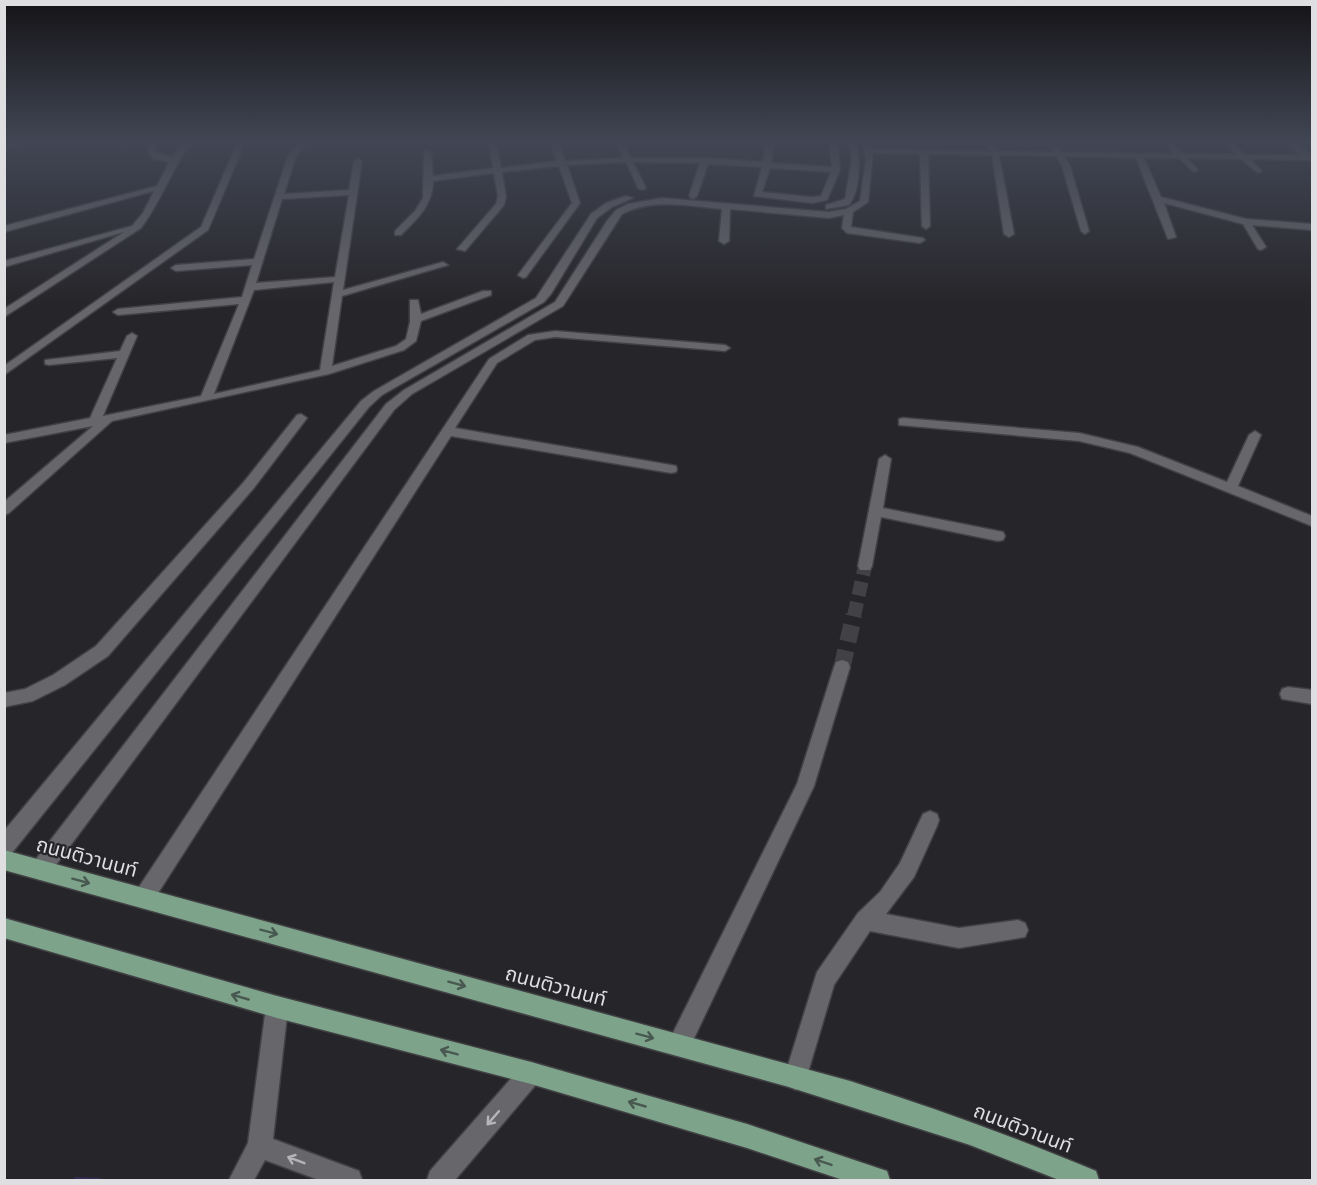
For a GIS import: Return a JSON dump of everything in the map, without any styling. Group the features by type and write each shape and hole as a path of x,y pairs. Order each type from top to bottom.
{"main road":[{"name":"ถนนติวานนท์","path":"4,860 679,1045 915,1113 1041,1159 1087,1180"},
{"path":"4,928 277,1007 531,1073 747,1136 878,1180"}],"street":[{"path":"4,229 126,196"},
{"path":"4,314 119,240 138,225 156,196"},
{"path":"4,372 205,228 219,196"},
{"path":"206,399 246,300 279,197 289,196"},
{"path":"325,372 353,196"},
{"path":"398,233 424,207 428,196"},
{"path":"462,249 500,205 502,196"},
{"path":"523,275 576,202 574,196"},
{"path":"4,847 365,404 378,393 540,300 546,294 594,216 600,210 620,201 641,196"},
{"path":"696,196 811,207 841,205 849,196"},
{"path":"778,196 812,200 825,196"},
{"path":"40,870 390,407 408,392 559,304 565,298 610,221 619,212 631,206 662,201 813,215 849,211 864,202 864,196"},
{"path":"926,196 926,226"},
{"path":"1002,196 1009,234"},
{"path":"1074,196 1084,231"},
{"path":"1158,199 1246,222 1312,227"},
{"path":"1158,199 1171,237"},
{"path":"724,241 726,207"},
{"path":"849,211 846,228 850,231 920,240"},
{"path":"1246,222 1261,247"},
{"path":"4,264 138,225"},
{"path":"176,268 258,262"},
{"path":"338,294 443,265"},
{"path":"250,287 340,279"},
{"path":"417,319 487,292"},
{"path":"118,312 246,300"},
{"path":"4,438 206,399 325,372 408,344 411,341 417,319 414,302"},
{"path":"144,897 493,361 532,337 555,334 725,348"},
{"path":"94,422 132,336"},
{"path":"49,362 125,354"},
{"path":"4,510 110,418"},
{"path":"4,700 27,696 59,680 102,651 248,486 301,418"},
{"path":"903,422 1079,437 1134,450 1312,521"},
{"path":"447,431 671,469"},
{"path":"1231,488 1255,435"},
{"path":"865,566 885,459"},
{"path":"874,511 998,536"},
{"path":"679,1045 805,786 842,667"},
{"path":"1288,694 1312,697"},
{"path":"796,1078 825,980 865,920 887,899 907,870 930,820"},
{"path":"865,920 959,938 1018,930"},
{"path":"241,1180 260,1146 277,1007"},
{"path":"439,1180 531,1073"},
{"path":"260,1146 350,1180"}],"tunnel":[{"path":"854,616 865,566"},
{"path":"842,667 854,615"}]}
